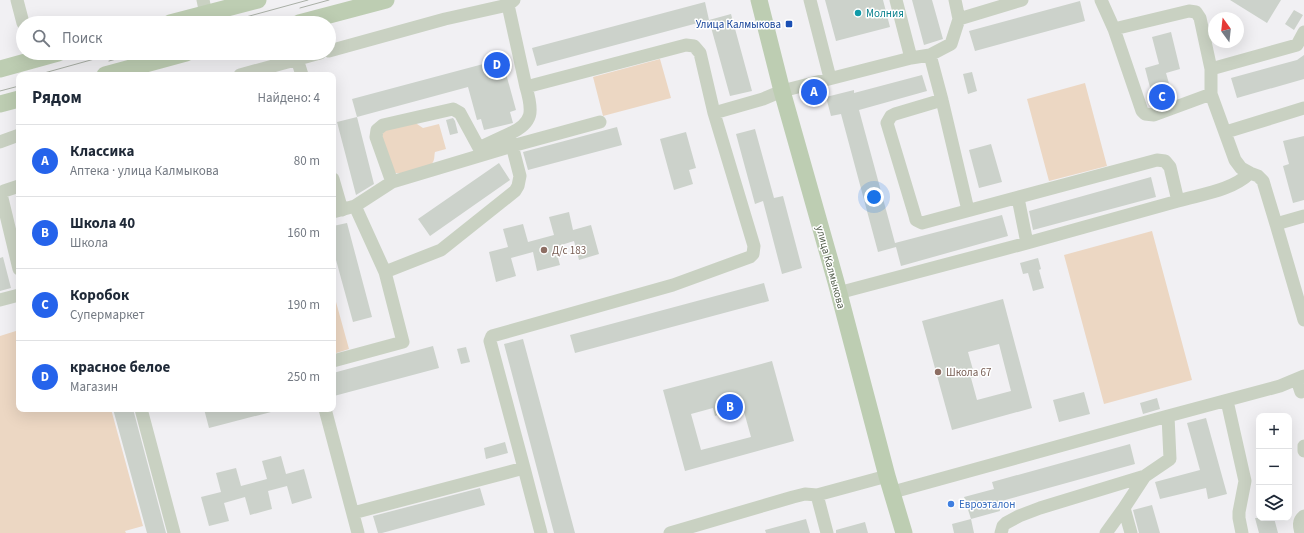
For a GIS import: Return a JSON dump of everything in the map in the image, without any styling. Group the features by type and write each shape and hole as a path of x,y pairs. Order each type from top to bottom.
{"main road":[{"path":"185,16 204,7 258,0"},
{"path":"325,16 386,0"},
{"name":"улица Калмыкова","path":"759,0 782,91 836,282 904,533"},
{"path":"0,69 22,60"},
{"path":"116,72 160,60"},
{"path":"0,104 16,100"}],"street":[{"path":"17,0 21,16"},
{"path":"810,0 830,78"},
{"path":"896,0 911,58"},
{"path":"714,113 764,99 782,91 830,78 911,58 930,55 951,44 959,19 955,0"},
{"path":"959,19 1022,0"},
{"path":"1101,0 1114,29 1140,107 1145,114 1154,115 1211,94"},
{"path":"336,49 511,2 526,87 531,104 529,120 511,140 466,160 392,182 356,206 338,211 336,198"},
{"path":"1114,29 1189,11 1196,12 1200,18 1211,69 1211,94 1235,160 1241,168 1258,176 1263,181 1304,320"},
{"path":"1211,69 1297,45 1304,32"},
{"path":"526,87 690,45 694,46 700,53 714,113 754,246 753,254 746,259 673,285 492,336 490,341 541,533"},
{"path":"930,55 968,210"},
{"path":"251,72 293,60"},
{"path":"297,60 299,72"},
{"path":"942,100 895,114 888,120 887,128 916,220 922,223 1161,159 1170,167 1178,201"},
{"path":"1226,132 1304,108"},
{"path":"392,182 376,137 377,130 383,125 453,109 460,113 479,148"},
{"path":"466,160 479,148 600,122"},
{"path":"0,142 16,136"},
{"path":"385,272 441,250 515,191 518,186 520,176 511,140"},
{"path":"838,293 1228,188 1250,173"},
{"path":"16,187 4,190 1,194 16,256"},
{"path":"1018,198 1027,243"},
{"path":"336,360 403,342 385,272 356,206"},
{"path":"1276,224 1304,216"},
{"path":"893,492 1280,386 1302,389"},
{"path":"1228,401 1245,482 1239,512 1242,533"},
{"path":"142,412 174,533"},
{"path":"326,412 358,533"},
{"path":"1001,533 1003,526 1006,523 1033,510 1145,476 1170,459 1168,416"},
{"path":"1304,446 1304,452"},
{"path":"353,514 524,468"},
{"path":"670,533 793,497 805,494 817,495 888,476"},
{"path":"1106,533 1145,476"},
{"path":"817,495 827,533"},
{"path":"1124,508 1131,533"},
{"path":"1301,533 1299,524 1304,516"}],"shaded area":[{"path":"660,59 671,98 603,116 593,77"},
{"path":"1085,83 1107,166 1049,181 1027,99"},
{"path":"414,122 423,128 439,124 446,149 435,152 433,162 426,169 416,173 394,173 382,138 383,129"},
{"path":"1152,231 1192,380 1104,404 1064,255"},
{"path":"336,302 349,349 336,353"},
{"path":"16,331 16,412 112,412 143,526 125,531 126,533 0,533 0,336"}],"building":[{"name":"Молния","path":"825,0 883,0 890,27 836,41"},
{"path":"912,0 932,0 943,39 924,45"},
{"path":"1230,0 1281,0 1267,23"},
{"path":"1080,1 1085,21 975,51 969,31"},
{"path":"705,2 709,20 537,66 532,48"},
{"path":"1294,10 1303,15 1294,30 1285,24"},
{"path":"731,14 752,91 730,96 709,20"},
{"path":"1171,32 1180,69 1166,73 1172,94 1153,99 1145,68 1159,64 1152,37"},
{"path":"1304,55 1304,79 1237,98 1231,78 1297,60"},
{"path":"502,59 516,110 510,112 513,123 484,130 481,119 477,120 468,87 357,117 352,99"},
{"path":"972,72 977,91 968,94 963,74"},
{"path":"922,75 927,91 859,110 895,243 1002,215 1008,236 901,266 896,247 878,252 841,114 831,116 826,97 854,90 854,93"},
{"path":"357,117 374,184 356,195 337,122"},
{"path":"453,118 458,133 450,135 446,120"},
{"path":"617,127 622,145 528,170 523,152"},
{"path":"755,129 774,198 783,196 802,268 782,274 763,201 755,204 736,134"},
{"path":"686,132 696,168 689,170 693,184 674,190 660,139"},
{"path":"1304,136 1304,200 1293,203 1283,166 1289,164 1283,141"},
{"path":"991,144 1002,182 979,188 969,150"},
{"path":"499,163 510,180 430,236 418,219"},
{"path":"1151,177 1156,197 1033,230 1029,211"},
{"path":"569,212 573,230 591,225 599,254 579,260 574,241 555,247 560,265 537,271 533,252 511,258 516,276 496,282 489,252 508,247 503,229 523,224 528,242 554,235 549,217"},
{"path":"347,223 372,317 353,322 336,260 336,225"},
{"path":"3,257 11,288 0,291 0,258"},
{"path":"1038,258 1041,269 1039,270 1044,288 1033,291 1028,273 1023,274 1020,263"},
{"path":"764,283 769,301 575,353 570,335"},
{"path":"1003,299 1032,408 952,430 922,321","holes":["999,344 1011,391 977,400 971,378 975,377 968,352"]},
{"path":"523,339 575,533 554,533 504,344"},
{"path":"433,346 439,368 336,395 336,372"},
{"path":"466,347 470,362 461,364 457,349"},
{"path":"772,361 794,441 685,471 663,390","holes":["741,401 751,437 701,450 691,414 713,408 715,416 725,413 724,406"]},
{"path":"1084,392 1090,414 1059,422 1053,400"},
{"path":"1157,398 1160,409 1143,414 1140,403"},
{"path":"114,412 134,412 166,533 147,533"},
{"path":"205,412 271,412 209,428"},
{"path":"1206,418 1227,494 1208,499 1206,488 1160,499 1155,482 1200,470 1187,423"},
{"path":"505,442 508,453 486,459 484,448"},
{"path":"1130,444 1135,464 998,502 1000,511 971,519 964,497 994,489 992,482"},
{"path":"281,456 286,474 304,469 312,498 292,504 287,486 268,491 272,509 250,515 245,497 224,503 229,521 209,526 201,497 221,492 216,473 236,468 241,486 267,479 262,461"},
{"path":"480,488 485,505 378,533 373,516"},
{"path":"1152,505 1160,533 1139,533 1133,510"},
{"path":"1255,518 1256,521 1275,521 1278,533 1259,533"},
{"path":"806,519 810,533 766,533 765,530"},
{"path":"971,519 974,533 954,533 952,524"},
{"path":"865,522 868,533 836,533 836,530"}],"tram line":[{"path":"250,16 308,0"},
{"path":"300,8 329,0"},
{"path":"48,72 91,60"},
{"path":"0,91 16,87"}],"place":[{"name":"Молния","path":"858,13"},
{"name":"Улица Калмыкова","path":"789,24"},
{"name":"красное белое","path":"497,65"},
{"name":"Классика","path":"814,92"},
{"name":"Коробок","path":"1162,97"},
{"name":"Д/с 183","path":"544,250"},
{"name":"Школа 67","path":"938,372"},
{"name":"Школа 40","path":"730,407"},
{"name":"Евроэталон","path":"951,504"}]}
